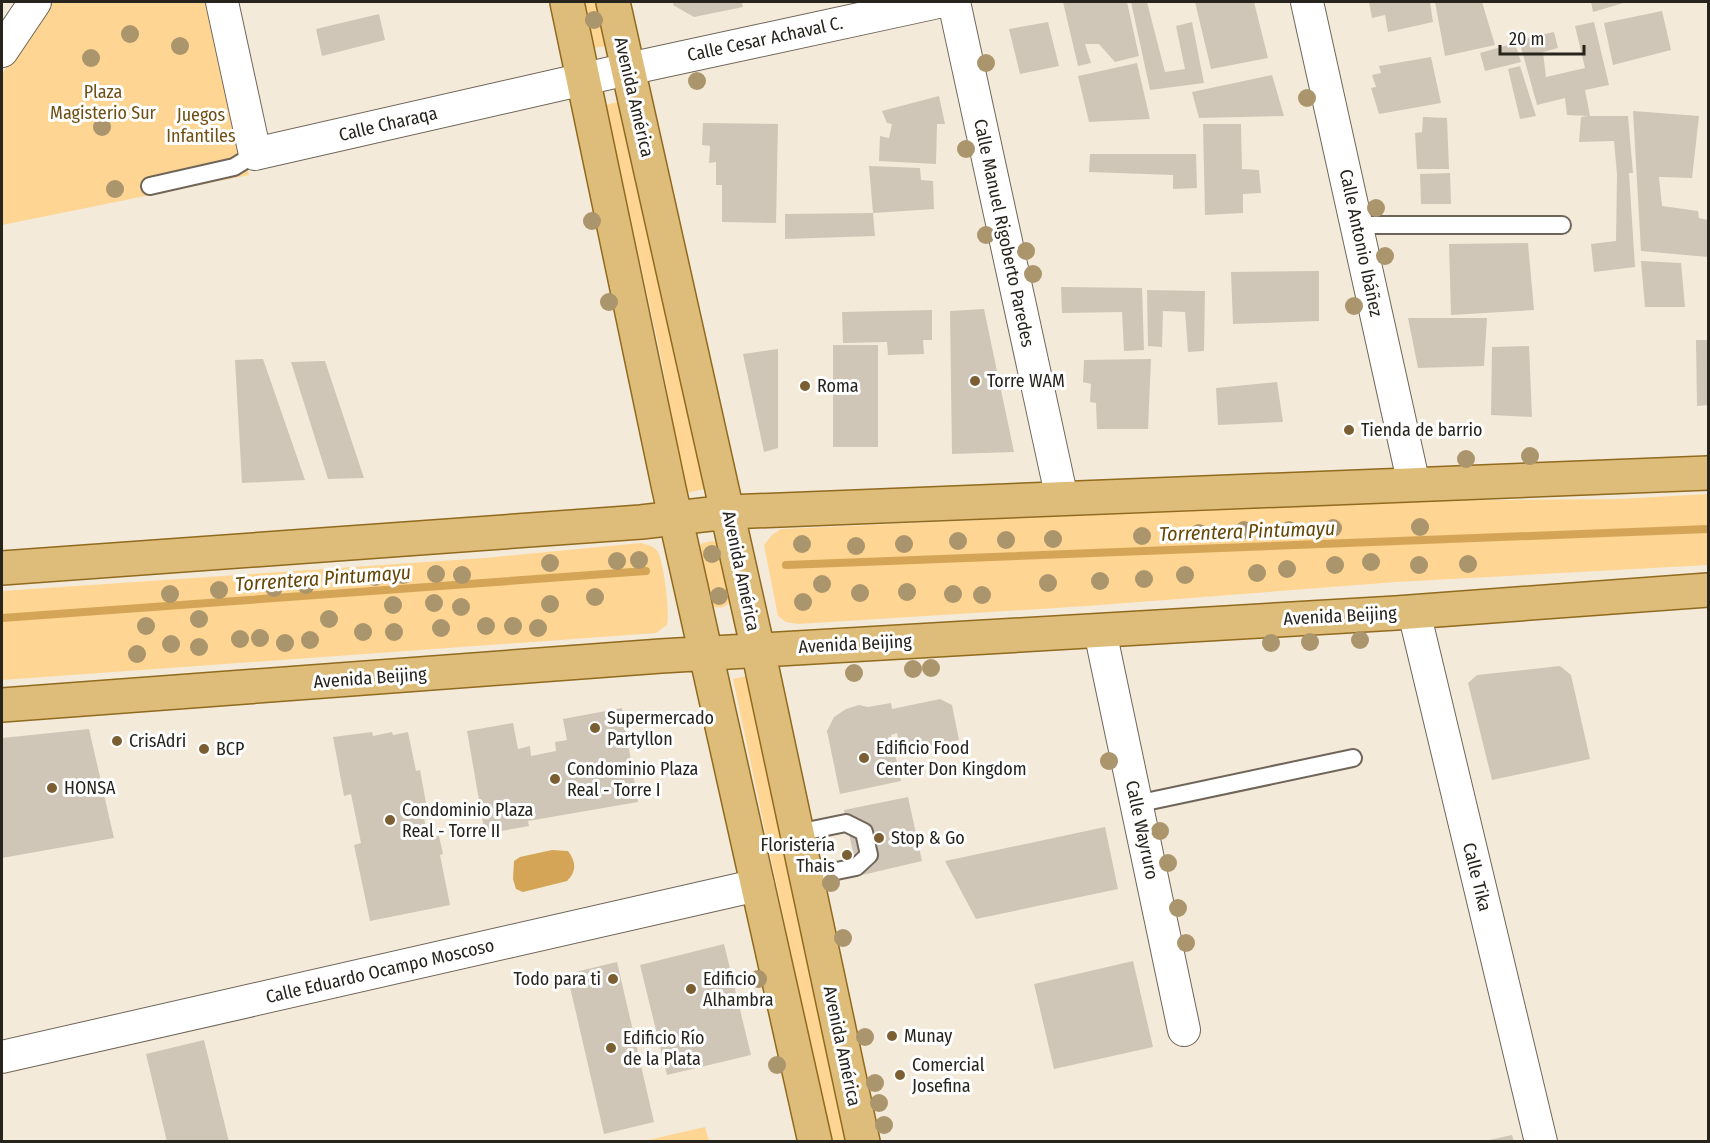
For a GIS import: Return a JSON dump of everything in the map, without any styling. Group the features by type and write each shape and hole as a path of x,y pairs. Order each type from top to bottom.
{"main road":[{"path":"567,2 676,518 815,1142"},
{"name":"Avenida América","path":"613,2 728,512 863,1142"},
{"path":"2,568 676,518 728,512 1708,473"},
{"name":"Avenida Beijing","path":"2,705 706,653 1414,612 1708,590"}],"street":[{"path":"2,51 35,2"},
{"path":"222,2 255,154"},
{"name":"Calle Cesar Achaval C.","path":"628,69 938,2"},
{"name":"Calle Manuel Rigoberto Paredes","path":"954,2 1062,499"},
{"name":"Calle Antonio Ibáñez","path":"1307,2 1414,485"},
{"name":"Calle Charaqa","path":"255,154 628,69"},
{"name":"Calle Tika","path":"1414,612 1541,1142"},
{"name":"Calle Wayruro","path":"1100,631 1184,1030"},
{"name":"Calle Eduardo Ocampo Moscoso","path":"2,1057 758,885"}],"lane":[{"name":"Calle Charaqa","path":"150,186 234,167 255,154"},
{"path":"1357,225 1562,225"},
{"path":"1136,804 1353,758"},
{"path":"797,833 846,822 864,832 869,855 856,867 807,877"}],"green space":[{"name":"Plaza Magisterio Sur","path":"49,2 210,2 249,175 2,225 2,74"},
{"path":"584,2 596,2 606,46 594,48"},
{"path":"617,102 705,489 686,493 661,357 606,105"},
{"path":"1708,494 1708,565 1396,582 1087,606 798,624 786,622 778,616 764,545 781,529 1395,501 1620,499"},
{"path":"712,541 719,543 732,600 720,608 712,606 697,548 703,543"},
{"path":"641,543 653,547 658,552 664,577 668,610 667,625 656,633 2,680 2,591 485,558"},
{"path":"747,676 846,1141 831,1141 733,679"},
{"path":"705,1127 709,1141 644,1141"}],"shaded area":[{"path":"552,850 568,851 573,859 574,870 567,881 523,892 516,889 513,879 514,861 520,857"}],"building":[{"path":"674,2 742,2 743,7 694,17 673,5"},
{"path":"1063,2 1127,2 1139,56 1115,62 1099,44 1085,44 1091,63 1078,66"},
{"path":"1131,2 1147,2 1165,72 1185,69 1176,26 1192,22 1204,83 1150,90"},
{"path":"1195,2 1254,2 1268,58 1211,69"},
{"path":"1369,2 1430,2 1433,22 1388,32 1385,15 1372,18"},
{"path":"1435,2 1482,2 1495,45 1445,56"},
{"path":"1591,2 1627,2 1593,12"},
{"path":"1662,11 1671,50 1613,65 1604,23"},
{"path":"379,14 385,40 322,56 316,29"},
{"path":"1048,22 1059,66 1020,74 1009,29"},
{"path":"1594,22 1609,85 1585,90 1590,116 1628,116 1633,173 1629,173 1635,267 1594,272 1591,244 1616,241 1617,174 1614,141 1579,142 1581,117 1588,116 1567,115 1565,98 1537,105 1519,40 1554,32 1558,48 1543,52 1546,77 1585,68 1575,26"},
{"path":"1515,43 1521,62 1485,71 1480,53"},
{"path":"1431,57 1441,103 1379,114 1371,88 1376,87 1372,75 1381,73 1379,66"},
{"path":"1137,63 1150,119 1089,122 1078,76"},
{"path":"1520,66 1536,116 1520,119 1508,69"},
{"path":"1272,75 1284,116 1199,118 1192,92"},
{"path":"939,96 945,124 937,124 936,164 879,161 880,136 889,138 892,124 887,123 882,111"},
{"path":"1633,111 1699,116 1692,178 1659,177 1662,206 1698,211 1699,218 1708,220 1708,257 1641,251"},
{"path":"1423,117 1447,118 1449,169 1417,169 1415,133 1422,132"},
{"path":"703,123 778,124 776,223 722,222 722,185 716,185 716,162 709,163 710,146 702,145"},
{"path":"1203,124 1241,124 1242,169 1259,170 1261,193 1243,194 1243,213 1205,215"},
{"path":"1090,154 1196,154 1197,188 1173,189 1173,175 1089,172"},
{"path":"869,166 920,168 921,180 933,181 934,209 873,213"},
{"path":"1450,173 1451,204 1421,204 1420,174"},
{"path":"873,213 875,236 785,239 785,214"},
{"path":"1528,243 1534,310 1451,315 1449,244"},
{"path":"1641,261 1681,263 1685,307 1645,307"},
{"path":"1319,271 1319,321 1233,324 1231,272"},
{"path":"1061,287 1142,288 1144,350 1124,351 1122,312 1062,313"},
{"path":"1147,290 1205,291 1204,351 1188,352 1185,312 1163,311 1162,347 1148,346"},
{"name":"Torre WAM","path":"984,309 1014,452 952,454 950,311"},
{"path":"932,310 932,340 923,340 924,354 888,355 887,342 843,343 842,312"},
{"path":"1408,318 1487,318 1484,366 1418,368"},
{"path":"1696,340 1708,340 1708,405 1697,406"},
{"path":"833,345 878,345 878,447 833,447"},
{"path":"1529,346 1532,417 1491,415 1492,347"},
{"path":"778,349 778,448 764,452 743,354"},
{"path":"263,359 305,480 242,483 235,360"},
{"path":"1151,359 1148,429 1097,429 1096,403 1090,402 1091,384 1083,382 1084,360"},
{"path":"325,361 364,478 328,479 291,362"},
{"path":"1277,382 1283,422 1218,425 1216,388"},
{"path":"1560,666 1571,675 1590,759 1492,780 1468,683 1477,675"},
{"name":"Edificio Food Center Don Kingdom","path":"940,699 952,705 959,740 901,752 897,733 891,735 901,781 840,794 827,731 834,717 846,709 859,705 868,707 891,703 892,709"},
{"name":"Condominio Plaza Real - Torre I","path":"622,708 638,802 528,821 529,826 485,834 467,731 513,723 518,749 530,746 531,756 556,751 555,742 567,740 563,719"},
{"name":"HONSA","path":"89,729 114,838 2,858 2,738"},
{"name":"Condominio Plaza Real - Torre II","path":"372,732 373,736 392,732 393,735 408,732 416,771 420,770 426,803 421,804 428,838 439,836 443,854 440,855 450,905 370,921 354,845 361,843 351,794 344,796 333,737"},
{"path":"908,797 922,861 858,876 844,810"},
{"path":"1105,827 1118,889 976,919 945,861"},
{"name":"Edificio Alhambra","path":"724,944 751,1055 667,1075 640,965"},
{"path":"1133,961 1153,1047 1054,1069 1034,984"},
{"name":"Edificio Río de la Plata","path":"617,962 654,1122 604,1134 567,974"},
{"path":"204,1040 229,1142 167,1142 146,1054"},
{"path":"1512,1135 1514,1142 1485,1142 1485,1141"}],"waterway":[{"name":"Torrentera Pintumayu","path":"786,565 1708,529"},
{"name":"Torrentera Pintumayu","path":"2,618 646,571"}],"place":[{"name":"Torre WAM","path":"975,381"},
{"name":"Roma","path":"805,386"},
{"name":"Tienda de barrio","path":"1349,430"},
{"name":"Supermercado Partyllon","path":"595,728"},
{"name":"CrisAdri","path":"117,741"},
{"name":"BCP","path":"204,749"},
{"name":"Edificio Food Center Don Kingdom","path":"864,758"},
{"name":"Condominio Plaza Real - Torre I","path":"555,779"},
{"name":"HONSA","path":"52,788"},
{"name":"Condominio Plaza Real - Torre II","path":"390,820"},
{"name":"Stop & Go","path":"879,838"},
{"name":"Floristería Thais","path":"847,855"},
{"name":"Todo para ti","path":"613,979"},
{"name":"Edificio Alhambra","path":"691,989"},
{"name":"Munay","path":"892,1036"},
{"name":"Edificio Río de la Plata","path":"611,1048"},
{"name":"Comercial Josefina","path":"900,1075"}],"park label":[{"name":"Juegos Infantiles","path":"201,125"}]}
